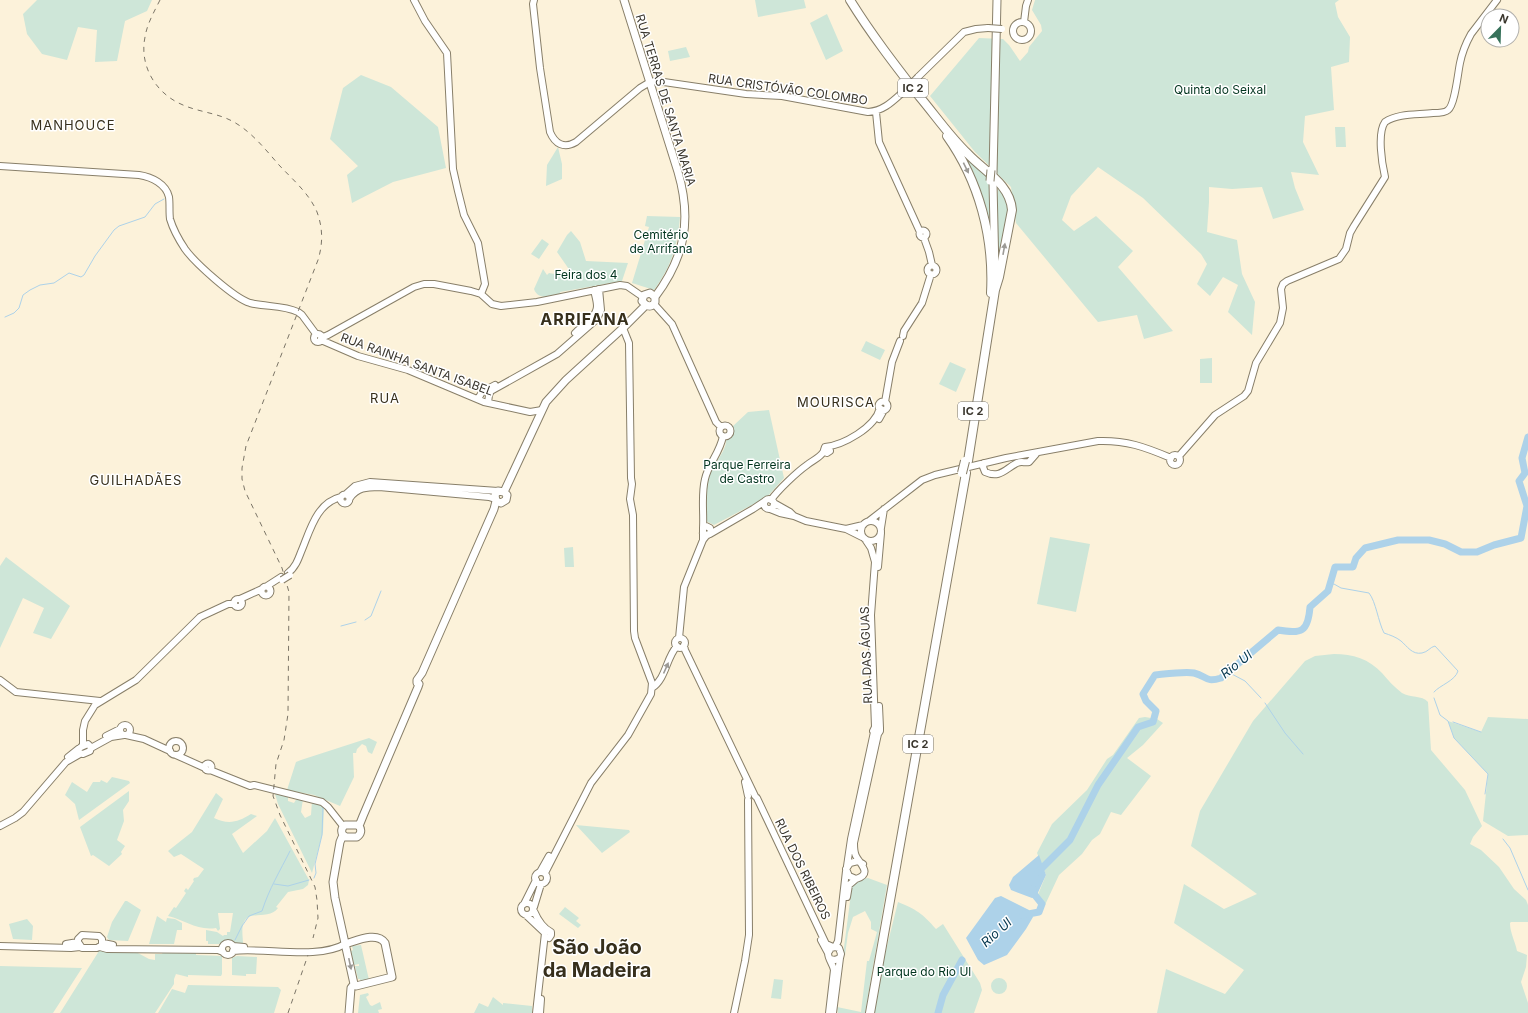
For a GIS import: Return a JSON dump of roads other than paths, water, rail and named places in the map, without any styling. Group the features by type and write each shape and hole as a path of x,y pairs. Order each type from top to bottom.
{"highway":[{"name":"IC 2","path":"848,0 879,48 948,138 964,165 976,191 984,213 991,265 990,306 984,359"},
{"name":"IC 2","path":"848,0 881,47 931,111 968,154 1002,185 1008,193 1012,210 999,277 995,290 912,780 890,888 869,1013"}],"main road":[{"name":"RUA TERRAS DE SANTA MARIA","path":"624,0 682,187 686,213 683,237 676,259 668,277 654,300"},
{"path":"991,265 996,0"},
{"path":"992,182 995,290"},
{"path":"343,835 346,837 358,836 361,832 359,826 363,816 494,509 497,501 495,495 501,492 542,410 555,392 646,305 649,306 654,300 652,294 648,293 643,297 643,302 646,305"},
{"path":"497,501 505,502 507,499 507,495 501,492"},
{"path":"354,1013 355,985 345,944 333,882 340,842 343,835 341,831 343,826 359,826"},
{"path":"345,944 376,936 382,939 385,942 392,977 355,985 351,988 349,1013"}],"street":[{"path":"414,0 425,21 447,53 449,63 453,169 464,215 478,243 485,277 485,287 480,294"},
{"path":"1024,22 1028,0"},
{"path":"846,529 863,525 922,480 944,472 1006,458 1036,454 1109,440 1144,446 1171,458 1175,455 1179,456 1215,415 1244,396 1248,391 1256,364 1263,350 1278,328 1282,318 1283,308 1281,289 1283,284 1339,259 1343,255 1350,233 1385,177 1381,131 1384,124 1388,120 1406,116 1448,110 1455,93 1460,64 1467,40 1497,0"},
{"path":"533,2 540,68 550,132 559,144 567,146 576,142 640,88 650,82"},
{"path":"1024,22 1029,25 1031,31 1027,39 1022,41 1016,39 1013,35 1012,29 1015,24 1024,22"},
{"path":"706,531 718,528 770,501 776,493 801,470 828,450 867,428 876,419 882,409 880,403 885,402 893,359 901,339 923,299 931,274 935,273 937,270 935,266 932,265 929,252 922,235 879,142 876,112 889,105 964,32 976,28 1012,29"},
{"name":"RUA CRISTÓVÃO COLOMBO","path":"650,82 657,81 746,94 782,96 854,111 876,112"},
{"path":"0,166 139,175 154,179 165,189 169,196 170,218 172,223 185,249 195,260 224,286 245,301 298,312 319,337 328,335 424,284 471,291 480,294 492,304 501,306 531,303 624,285 643,297"},
{"path":"478,399 482,392 555,351 592,317 597,306 597,290"},
{"path":"488,403 491,391 557,354 597,319 601,310 597,290"},
{"path":"654,300 672,324 716,422 721,426 727,426 730,430 729,435 723,436"},
{"path":"527,916 530,915 534,909 539,882 536,875 543,872 595,778 628,735 651,694 652,685 631,631 630,514 632,505 630,489 632,484 630,478 631,429 629,343 623,328"},
{"name":"RUA RAINHA SANTA ISABEL","path":"319,337 358,356 408,370 488,403 530,412 535,414 538,419"},
{"name":"RUA RAINHA SANTA ISABEL","path":"530,412 542,410"},
{"path":"721,426 719,432 723,436"},
{"path":"652,685 659,681 673,651 680,646 684,640 679,638 684,587 706,531 702,506 705,479 719,451 723,436"},
{"path":"966,467 993,474 1004,472 1020,462 1030,462 1036,454"},
{"path":"1006,458 1010,462 1010,467"},
{"path":"984,463 983,467 985,472"},
{"path":"344,498 355,486 370,482 501,492"},
{"path":"0,826 23,812 66,762 80,750 85,721 97,703 136,680 200,616 228,604 233,604 235,601 241,601 265,590 289,574 297,562 318,511 327,503 334,499 344,498 361,488 379,487 489,497 497,501"},
{"path":"768,509 772,508 770,501"},
{"path":"770,501 790,512 794,516"},
{"path":"753,509 768,509 816,524 846,529 871,542 878,539 881,531 878,523 869,521"},
{"name":"RUA DAS ÁGUAS","path":"862,864 856,855 854,843 877,730 873,616 884,509"},
{"path":"863,525 861,531 863,538"},
{"name":"RUA DAS ÁGUAS","path":"836,948 838,942 850,839 877,730 871,615 875,562 871,548 863,538"},
{"path":"680,646 685,650 752,799 750,806 751,935 749,957 735,1013"},
{"path":"0,680 16,692 89,699 97,703"},
{"path":"80,750 87,753 91,747 120,729 122,726 126,725 129,727 127,733"},
{"path":"91,747 111,737 127,733 254,785 322,802 328,807 343,826"},
{"path":"172,751 172,742 178,741 182,744 183,750 188,756 208,767"},
{"path":"0,822 21,810 64,761 80,750"},
{"path":"172,751 181,753 183,750"},
{"name":"RUA DOS RIBEIROS","path":"752,799 826,944 836,948"},
{"name":"RUA DOS RIBEIROS","path":"752,799 758,807 829,956 834,970 829,1013"},
{"path":"836,948 848,890 852,881 861,877 864,872 862,864 855,861 850,863 847,869 851,878 856,879"},
{"path":"539,882 545,883 547,879 543,872"},
{"path":"539,882 521,908 521,911 546,934"},
{"path":"524,904 530,903 546,934 540,1013"},
{"path":"536,1013 546,934"},
{"path":"79,944 80,936 90,935 99,936 102,938 101,945"},
{"path":"223,949 225,944 229,943 233,949"},
{"path":"223,949 227,954 233,949 309,948 340,943 345,944"},
{"path":"79,944 83,948 101,945 109,949 223,949"},
{"path":"0,945 71,948 79,944"},
{"path":"836,948 829,949 829,956 836,960 840,958"},
{"path":"833,1013 841,954 836,948"}],"water":[{"path":"1039,855 1046,875 1036,897 1032,898 1011,890 1009,885 1013,877"},
{"path":"1001,896 1029,910 1033,917 1007,955 984,965 978,960 966,938 995,898"}],"waterway":[{"path":"5,317 14,313 19,308 23,295 30,290 40,285 54,283 69,273 81,277 84,275 95,256 114,230 119,226 145,217 155,204 164,199"},
{"name":"Rio Ul","path":"1038,872 1070,840 1098,785 1138,727 1153,722 1156,711 1146,701 1143,694 1155,675 1190,672 1212,680 1221,678 1278,630 1293,632 1302,629 1308,622 1310,607 1328,591 1335,567 1353,567 1356,558 1365,548 1398,540 1429,540 1445,544 1461,552 1477,552 1494,545 1521,538 1527,506 1519,481 1525,473 1522,458 1528,437"},
{"path":"1329,585 1334,584 1341,588 1369,593 1384,633 1393,636 1415,653 1426,652 1435,646 1458,671 1454,678 1434,692"},
{"path":"365,620 371,616 381,591"},
{"path":"341,626 356,622"},
{"path":"1228,672 1245,681 1261,698"},
{"path":"1434,698 1440,715 1448,721 1454,738 1488,774 1485,794"},
{"path":"1265,703 1285,733 1303,754"},
{"path":"1453,722 1481,732"},
{"path":"314,878 316,873 315,864 322,835 323,806"},
{"path":"1503,839 1510,848 1528,890"},
{"path":"235,940 249,916 262,911 271,888 290,851"},
{"path":"274,884 288,886 309,880"},
{"name":"Rio Ul","path":"1023,915 1039,912 1042,904 1034,894 1033,889"},
{"name":"Rio Ul","path":"938,1013 943,995 962,960"}],"railway":[{"path":"160,0 147,27 145,37 145,58 147,68 152,78 165,94 173,100 183,105 226,118 245,130 305,192 317,212 321,230 321,248 318,260 246,446 242,468 242,479 245,491 282,568 289,592 288,714 284,740 276,764 273,796 280,815 315,887 318,918 313,938"},
{"path":"288,1013 308,955"}],"district":[{"name":"MANHOUCE","path":"73,125"},
{"name":"ARRIFANA","path":"585,319"},
{"name":"RUA","path":"385,398"},
{"name":"MOURISCA","path":"836,402"},
{"name":"GUILHADÃES","path":"136,480"},
{"name":"São João da Madeira","path":"597,958"}],"park label":[{"name":"Quinta do Seixal","path":"1220,89"},
{"name":"Cemitério de Arrifana","path":"661,241"},
{"name":"Feira dos 4","path":"586,274"},
{"name":"Parque Ferreira de Castro","path":"747,471"},
{"name":"Parque do Rio Ul","path":"924,971"}]}
